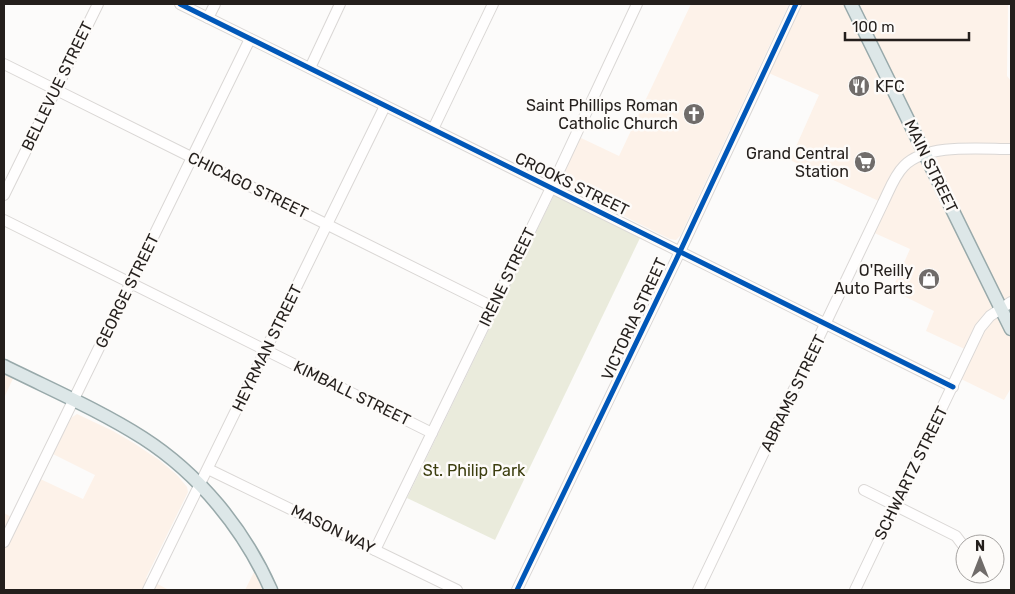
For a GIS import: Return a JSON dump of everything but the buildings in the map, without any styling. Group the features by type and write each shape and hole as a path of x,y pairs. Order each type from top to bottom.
{"main road":[{"name":"MAIN STREET","path":"851,4 925,154 1006,306 1011,329"},
{"path":"4,366 123,426 164,453 200,485 236,528 271,590"}],"street":[{"name":"BELLEVUE STREET","path":"4,195 98,4"},
{"name":"CROOKS STREET","path":"180,4 953,387"},
{"path":"208,18 215,4"},
{"path":"310,68 340,4"},
{"path":"433,129 493,4"},
{"name":"IRENE STREET","path":"375,550 551,188 637,4"},
{"name":"VICTORIA STREET","path":"517,590 796,4"},
{"name":"GEORGE STREET","path":"4,542 250,39"},
{"name":"CHICAGO STREET","path":"4,64 493,306"},
{"name":"HEYRMAN STREET","path":"148,590 386,106"},
{"path":"925,154 943,150 1011,149"},
{"name":"ABRAMS STREET","path":"698,590 897,174 909,161 925,154"},
{"name":"KIMBALL STREET","path":"4,220 432,433"},
{"name":"SCHWARTZ STREET","path":"855,590 980,328 990,316 1006,306"},
{"name":"MASON WAY","path":"208,469 457,590"},
{"path":"864,490 955,536"}],"shaded area":[{"path":"691,4 789,4 680,236 676,240 670,239 563,186 561,176 579,137 619,156"},
{"path":"796,4 1008,4 1007,76 1011,81 1011,388 1004,400 957,377 969,351 926,331 934,311 892,290 910,249 870,231 883,203 790,160 819,95 764,71"},
{"path":"4,366 16,372 4,398"},
{"path":"77,414 135,444 159,460 177,475 187,487 188,492 146,578 169,590 4,590 4,513 15,519 36,477 83,499 95,475 53,454 71,418"},
{"path":"258,564 271,590 245,590"}],"green space":[{"name":"St. Philip Park","path":"554,195 640,238 495,540 407,498"}],"cycle path":[{"path":"180,4 953,387"},
{"path":"517,590 676,260 796,4"}],"place":[{"name":"KFC","path":"859,86"},
{"name":"Saint Phillips Roman Catholic Church","path":"694,114"},
{"name":"Grand Central Station","path":"865,162"},
{"name":"O'Reilly Auto Parts","path":"929,279"}]}
